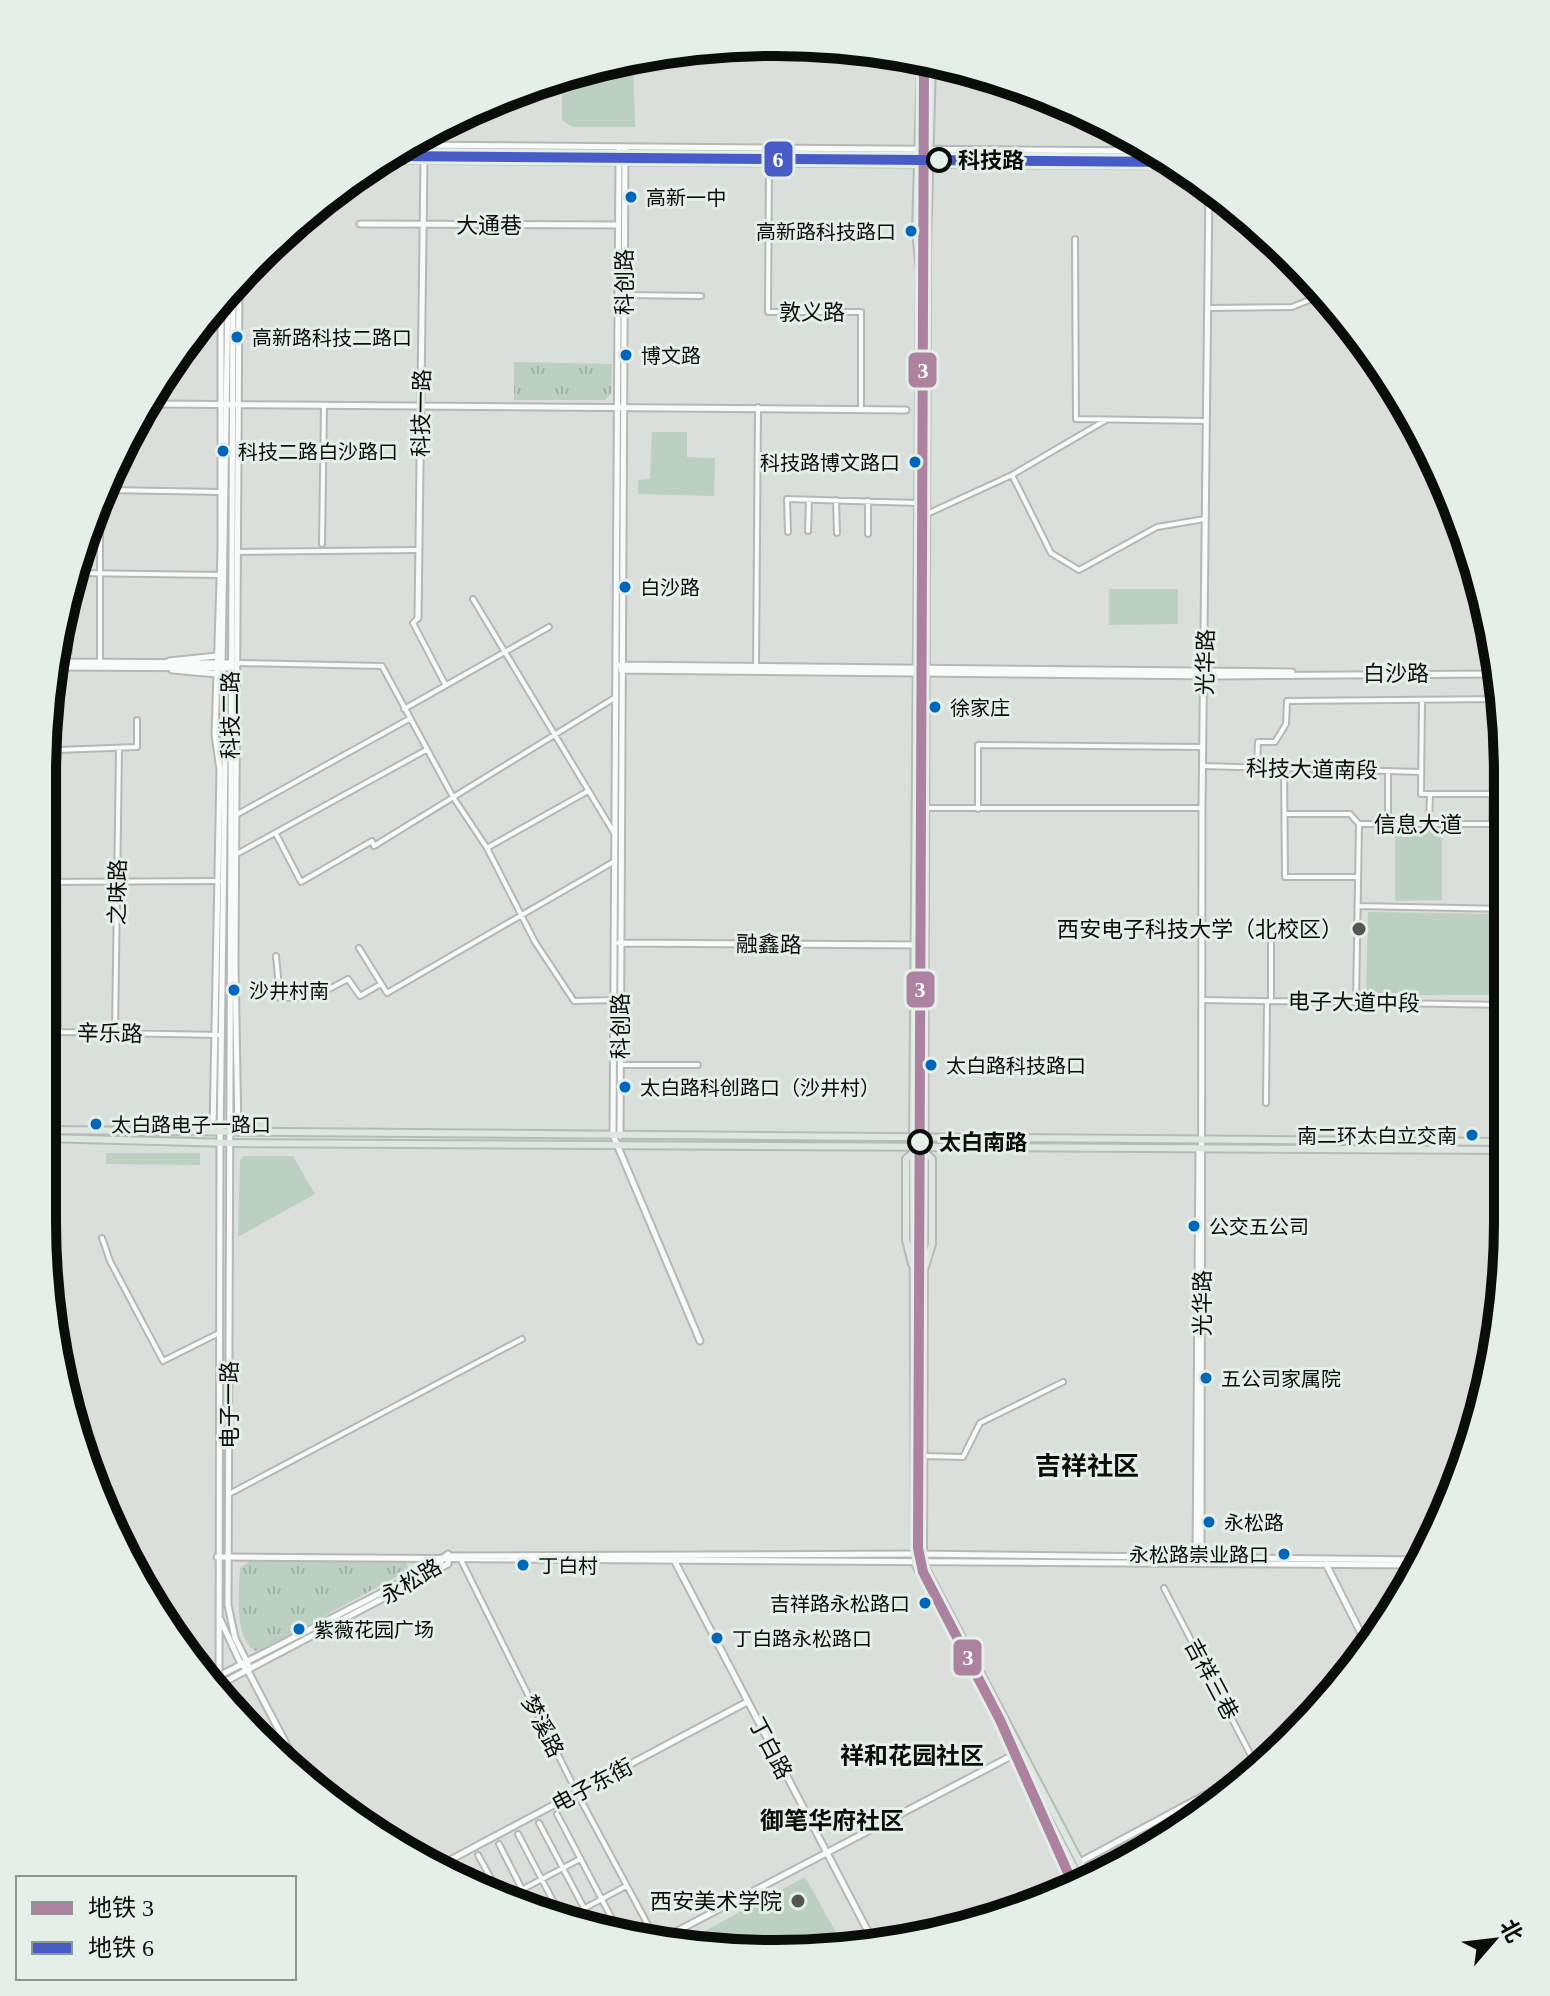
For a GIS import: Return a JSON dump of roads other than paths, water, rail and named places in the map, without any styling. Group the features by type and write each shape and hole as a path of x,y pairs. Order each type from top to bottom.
{"main road":[{"path":"921,71 920,149 917,163 917,670 925,1137 914,1554 920,1560 1077,1873"},
{"path":"920,1560 919,1274 913,1138 925,808 928,163 932,148 932,74"},
{"path":"56,1130 1494,1141"},
{"path":"56,1138 914,1150 1494,1150"},
{"path":"1017,1753 1084,1870"}],"street":[{"path":"430,146 1132,151"},
{"name":"科创路","path":"616,1136 613,1000 617,943 622,147"},
{"name":"科创路","path":"621,295 618,225 622,160"},
{"path":"402,161 1156,166"},
{"name":"科技一路","path":"418,618 424,161"},
{"name":"敦义路","path":"769,162 768,312 861,312 861,409"},
{"name":"光华路","path":"1199,1561 1202,808 1209,202"},
{"name":"大通巷","path":"360,224 618,225"},
{"path":"1075,239 1076,419 1208,421"},
{"path":"621,295 701,296"},
{"path":"235,1133 236,816 218,575 221,492 238,297"},
{"path":"1209,308 1292,307 1313,298"},
{"name":"科技二路","path":"220,1141 225,759 223,665 233,303"},
{"name":"科技二路","path":"228,308 230,404 223,665 235,1133 230,1143"},
{"path":"213,1132 220,1035 223,665 237,552 230,404 222,316"},
{"path":"159,404 906,410"},
{"path":"322,544 324,405"},
{"path":"756,669 758,407"},
{"path":"927,514 1012,475 1109,419"},
{"path":"1012,475 1051,553 1079,570 1157,527 1206,519"},
{"path":"115,490 221,492"},
{"path":"788,532 787,499 918,503"},
{"path":"808,531 809,500"},
{"path":"836,500 837,533"},
{"path":"868,501 868,534"},
{"path":"100,528 100,662"},
{"path":"237,552 419,550"},
{"path":"85,573 226,575"},
{"path":"473,599 552,735 616,836"},
{"path":"418,618 413,623 445,684"},
{"path":"404,709 503,650 549,627"},
{"path":"69,639 69,652"},
{"path":"65,664 164,665 185,673 223,665"},
{"path":"65,664 382,666 453,797 487,848 520,915 574,1001 613,1000"},
{"name":"科创路","path":"616,1136 620,1065 615,861 618,668"},
{"name":"白沙路","path":"618,668 1487,674"},
{"path":"276,834 301,882 372,841 374,846 616,697"},
{"path":"1257,768 1258,742 1275,742 1286,724 1287,701 1490,699"},
{"path":"1422,701 1421,794 1493,794"},
{"path":"236,816 409,719"},
{"path":"57,750 137,747 137,720"},
{"path":"978,809 978,745 1203,747"},
{"name":"之味路","path":"115,1034 119,750"},
{"path":"235,855 426,750"},
{"name":"辛乐路","path":"57,751 58,1032 220,1035"},
{"path":"1492,823 1493,752"},
{"name":"科技大道南段","path":"1203,766 1421,772"},
{"path":"1284,768 1285,877 1358,877"},
{"path":"1388,771 1388,824"},
{"path":"487,848 588,791"},
{"path":"1429,824 1430,794"},
{"path":"925,808 1202,808"},
{"name":"信息大道","path":"1285,814 1350,814 1359,824 1492,823"},
{"path":"1356,1002 1359,824"},
{"path":"359,948 387,993 615,861"},
{"path":"58,882 219,881"},
{"path":"1358,906 1494,909"},
{"path":"1266,1103 1271,931"},
{"name":"融鑫路","path":"617,943 920,945"},
{"path":"276,956 280,998 312,998 348,979 360,996 381,984"},
{"name":"电子大道中段","path":"1201,1000 1494,1005"},
{"path":"620,1065 698,1065"},
{"path":"616,1136 700,1341"},
{"name":"电子一路","path":"219,1676 220,1141"},
{"name":"电子一路","path":"230,1143 228,1558 230,1622 246,1666"},
{"path":"102,1238 110,1261 163,1361 219,1333"},
{"path":"229,1494 522,1339"},
{"path":"921,1456 963,1457 980,1423 1063,1382"},
{"name":"永松路","path":"672,1557 914,1554"},
{"name":"梦溪路","path":"459,1556 577,1793 650,1929"},
{"path":"217,1557 445,1557"},
{"name":"永松路","path":"246,1666 441,1562 445,1557 1408,1562"},
{"name":"丁白路","path":"672,1557 869,1934"},
{"path":"1324,1562 1362,1635"},
{"name":"吉祥三巷","path":"1164,1588 1253,1759"},
{"name":"电子一路","path":"218,1614 290,1752"},
{"path":"219,1676 246,1666"},
{"path":"224,1682 246,1666"},
{"name":"电子东街","path":"448,1861 747,1702"},
{"path":"674,1933 1017,1753"},
{"path":"1080,1862 1218,1787"},
{"path":"1172,1812 1175,1818"},
{"path":"557,1814 614,1921"},
{"path":"539,1823 584,1908"},
{"path":"518,1834 556,1906"},
{"path":"499,1844 525,1895"},
{"path":"478,1855 493,1882"},
{"path":"517,1892 580,1859"},
{"path":"577,1911 626,1886"}],"metro line":[{"name":"3","path":"924,72 918,1548 923,1572 1000,1720 1070,1876"},
{"name":"6","path":"409,156 1150,162"}],"place":[{"name":"科技路","path":"939,160"},
{"name":"高新一中","path":"631,197"},
{"name":"高新路科技路口","path":"911,231"},
{"name":"高新路科技二路口","path":"237,337"},
{"name":"博文路","path":"626,355"},
{"name":"科技二路白沙路口","path":"223,451"},
{"name":"科技路博文路口","path":"915,462"},
{"name":"白沙路","path":"625,587"},
{"name":"徐家庄","path":"935,707"},
{"name":"西安电子科技大学（北校区）","path":"1359,929"},
{"name":"沙井村南","path":"234,990"},
{"name":"太白路科技路口","path":"931,1065"},
{"name":"太白路科创路口（沙井村）","path":"625,1087"},
{"name":"太白路电子一路口","path":"96,1124"},
{"name":"南二环太白立交南","path":"1472,1135"},
{"name":"太白南路","path":"920,1142"},
{"name":"公交五公司","path":"1194,1226"},
{"name":"五公司家属院","path":"1206,1378"},
{"name":"永松路","path":"1209,1522"},
{"name":"永松路崇业路口","path":"1284,1554"},
{"name":"丁白村","path":"523,1565"},
{"name":"吉祥路永松路口","path":"925,1603"},
{"name":"紫薇花园广场","path":"299,1629"},
{"name":"丁白路永松路口","path":"717,1638"},
{"name":"西安美术学院","path":"798,1901"}],"district":[{"name":"吉祥社区","path":"1087,1466"},
{"name":"祥和花园社区","path":"912,1756"},
{"name":"御笔华府社区","path":"832,1821"}]}
